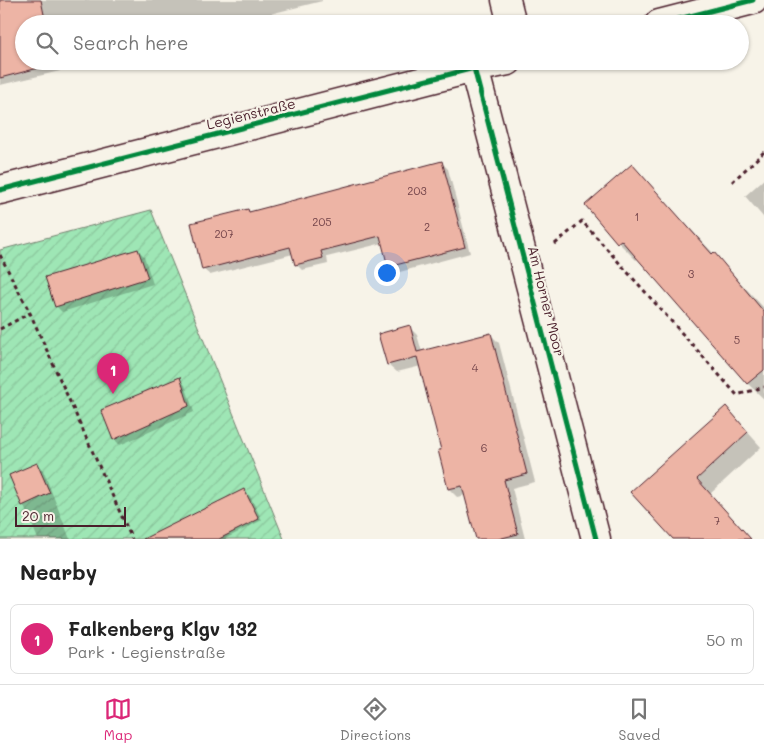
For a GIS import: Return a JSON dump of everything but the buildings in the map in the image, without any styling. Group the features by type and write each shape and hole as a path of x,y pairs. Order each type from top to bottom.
{"street":[{"path":"506,0 510,15"},
{"path":"694,15 753,0"},
{"name":"Legienstraße","path":"0,190 466,70"},
{"name":"Am Horner Moor","path":"475,70 596,539"}],"path":[{"path":"732,182 764,152"},
{"path":"526,270 582,221 737,394 764,387"},
{"path":"0,255 30,313 132,539"},
{"path":"0,329 30,313"}],"green space":[{"path":"151,210 284,539 0,539 0,250"}],"cycle path":[{"path":"694,15 753,0"},
{"path":"0,190 466,70"},
{"path":"475,70 596,539"}],"place":[{"name":"Falkenberg Klgv 132","path":"113,394"}]}
